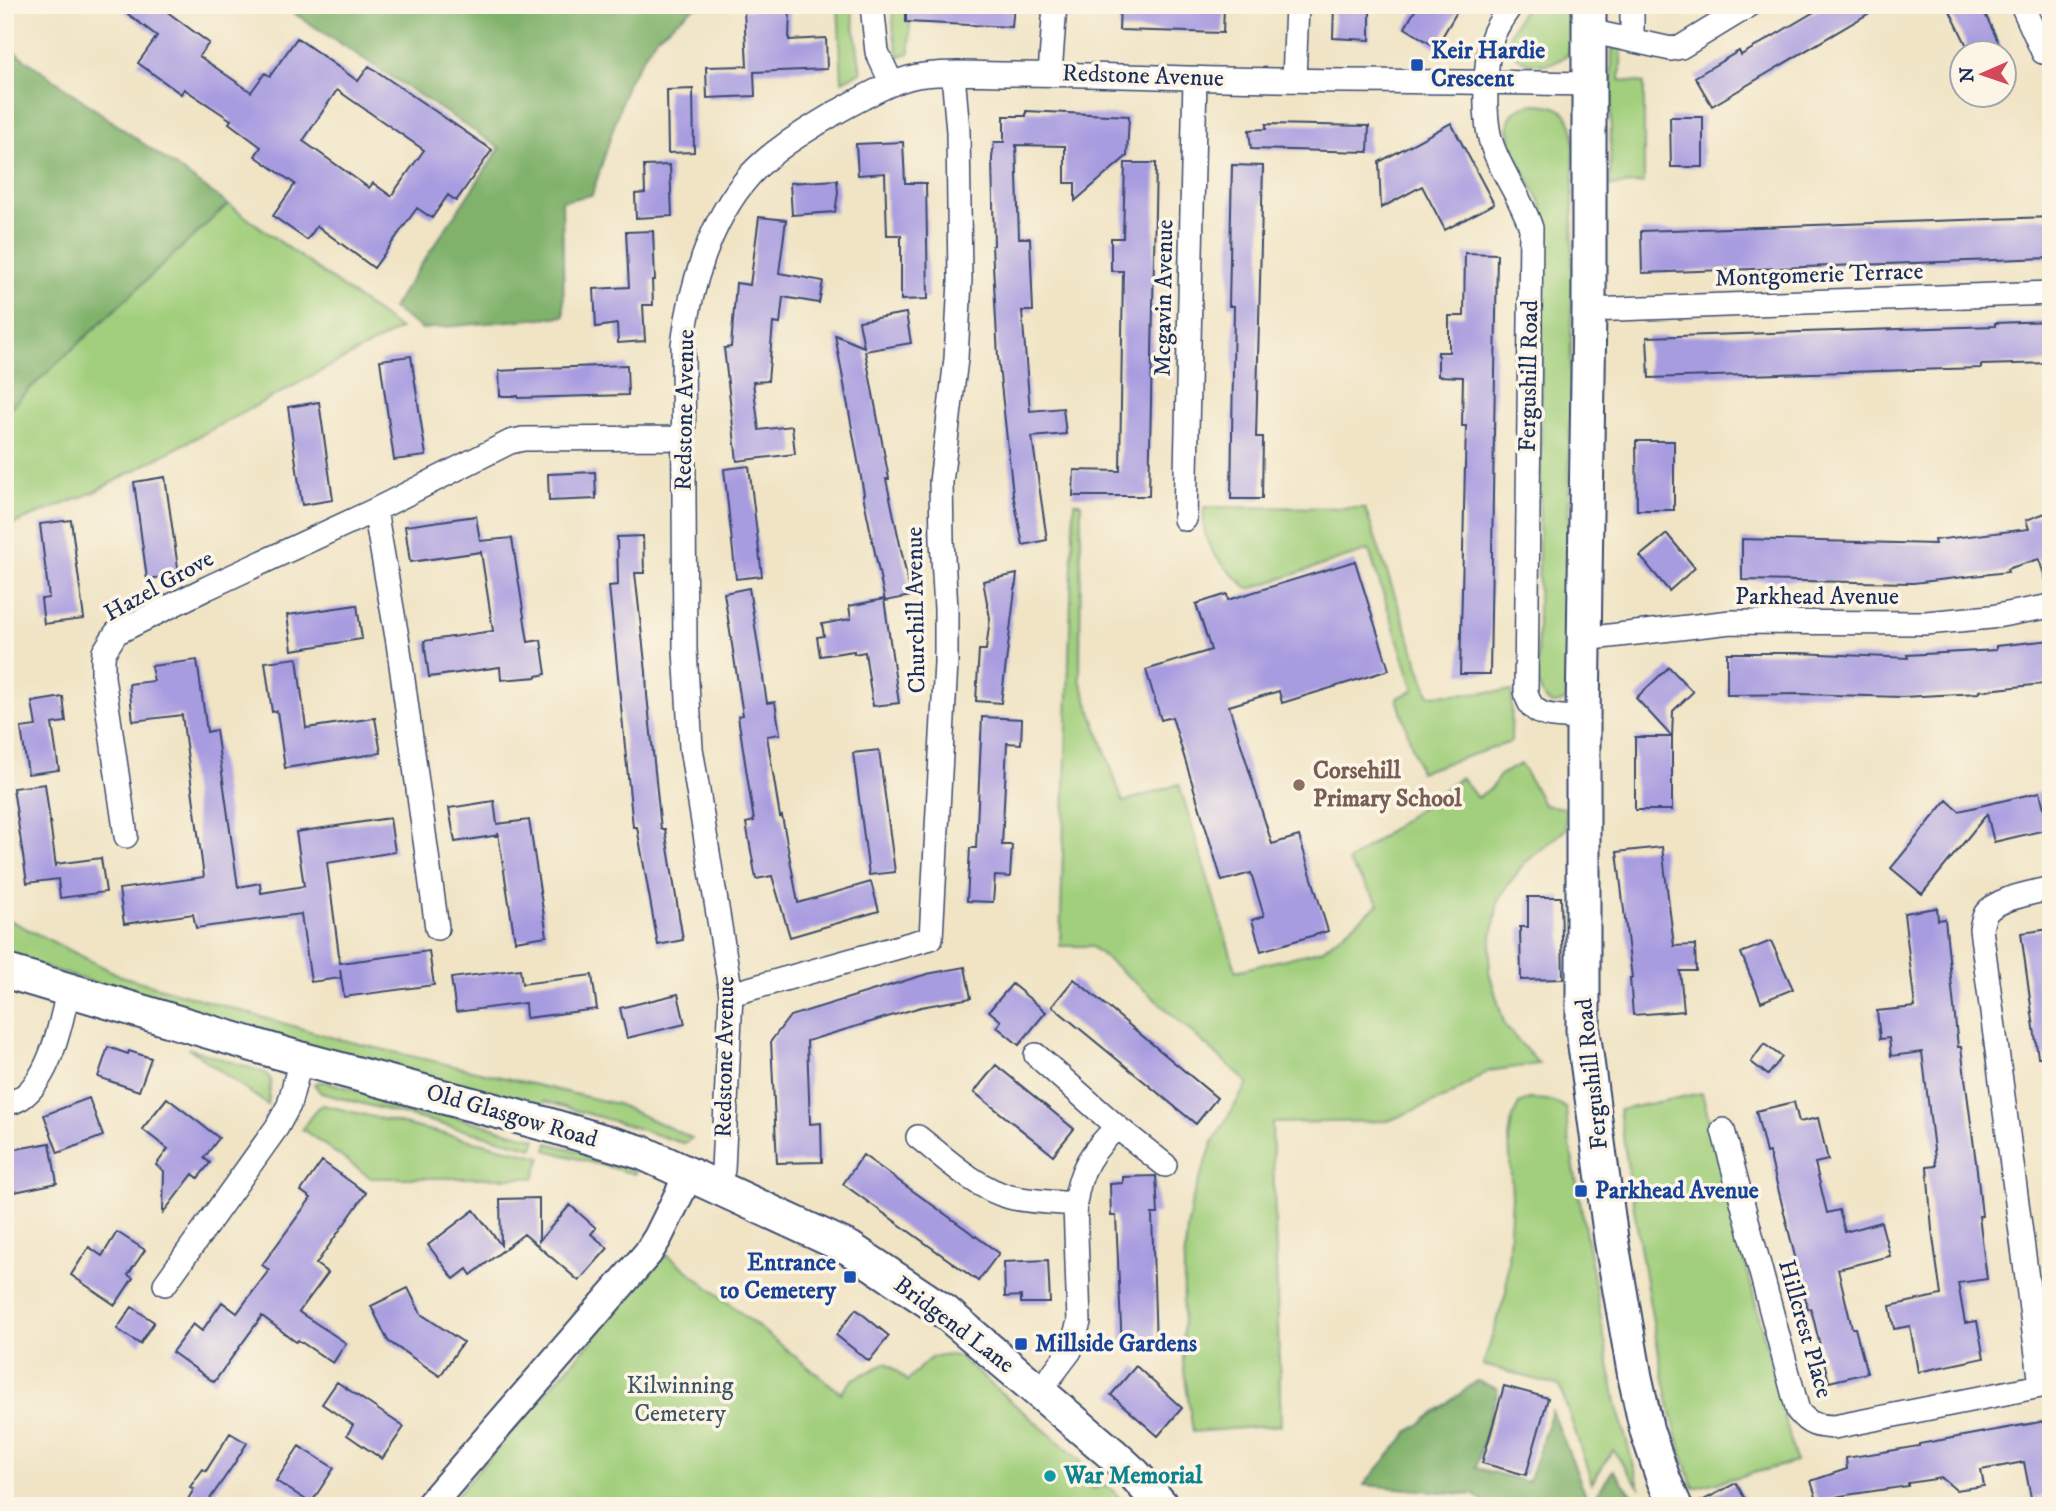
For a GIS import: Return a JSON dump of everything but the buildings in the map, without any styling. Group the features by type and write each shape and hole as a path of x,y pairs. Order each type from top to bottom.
{"main road":[{"name":"Fergushill Road","path":"1589,18 1583,1031 1611,1239 1635,1377 1647,1430 1675,1506"},
{"name":"Old Glasgow Road","path":"5,971 301,1059 643,1153 703,1181"},
{"name":"Bridgend Lane","path":"703,1181 849,1248 944,1312 1135,1475 1162,1506"}],"street":[{"path":"872,5 877,52 892,84"},
{"path":"1050,74 1055,5"},
{"path":"1294,80 1297,5"},
{"name":"Fergushill Road","path":"1511,5 1494,33 1490,48 1486,123 1492,146 1526,212 1531,228 1527,699 1531,706 1543,715 1583,718"},
{"path":"1632,5 1632,39"},
{"path":"1589,18 1632,39 1671,49 1681,47 1750,5"},
{"path":"2022,5 2043,52"},
{"name":"Redstone Avenue","path":"429,1506 648,1253 703,1181 723,1170 731,994 691,748 685,650 683,345 687,314 705,255 722,216 749,176 780,148 810,128 862,98 915,77 953,74 1050,74 1590,84"},
{"name":"Churchill Avenue","path":"731,994 931,938 946,663 941,482 956,359 960,280 958,131 953,74"},
{"name":"Mcgavin Avenue","path":"1185,519 1195,78"},
{"name":"Montgomerie Terrace","path":"1589,310 2051,293"},
{"name":"Hazel Grove","path":"126,836 103,677 104,652 116,634 510,442 523,439 682,438"},
{"path":"375,510 398,643 437,928"},
{"name":"Parkhead Avenue","path":"1584,639 1731,622 1926,623 1992,617 2051,606"},
{"path":"2046,1385 1982,929 1987,911 1996,905 2051,888"},
{"path":"5,1104 19,1100 38,1080 49,1059 68,991"},
{"path":"1035,1055 1165,1165"},
{"path":"165,1284 277,1128 289,1105 301,1059"},
{"path":"1039,1392 1070,1351 1079,1322 1075,1204 1083,1167 1098,1146 1117,1127"},
{"name":"Hillcrest Place","path":"1723,1130 1798,1410 1806,1420 1820,1426 1834,1427 2046,1385"},
{"path":"918,1138 995,1192 1010,1198 1075,1204"}],"green space":[{"path":"292,5 701,5 656,37 628,82 592,195 562,201 564,316 422,329 392,308 500,148 289,10"},
{"path":"838,5 851,5 861,72 842,81"},
{"path":"892,5 910,5 910,53 899,56 894,35"},
{"path":"1527,5 1575,5 1573,43 1561,59 1553,63 1532,64 1515,56 1510,48 1511,30"},
{"path":"5,45 228,204 5,412"},
{"path":"1612,48 1622,49 1620,80 1644,83 1644,183 1610,186"},
{"path":"1537,104 1562,110 1574,133 1566,699 1554,704 1549,703 1542,695 1537,677 1544,220 1541,204 1519,162 1509,130 1510,118 1519,108"},
{"path":"228,204 400,329 94,492 5,527 5,412"},
{"path":"1074,503 1081,503 1080,680 1123,802 1179,784 1236,971 1322,950 1379,904 1348,862 1461,777 1477,798 1491,788 1501,774 1521,764 1544,805 1566,808 1565,830 1526,862 1498,901 1491,943 1489,972 1505,1026 1539,1064 1488,1071 1449,1096 1388,1121 1272,1123 1281,1425 1193,1432 1183,1363 1184,1262 1192,1200 1213,1142 1248,1083 1091,946 1060,946"},
{"path":"1204,507 1365,508 1429,695 1512,691 1511,742 1420,772 1397,698 1414,690 1369,550 1249,589 1221,563 1209,545 1205,534"},
{"path":"5,918 121,976 334,1038 617,1104 692,1138 685,1143 679,1142 544,1101 539,1110 71,976 5,954"},
{"path":"188,1048 266,1073 271,1080 268,1105"},
{"path":"319,1082 536,1139 533,1148 321,1093 314,1084"},
{"path":"1702,1093 1796,1462 1694,1488 1664,1380 1619,1110"},
{"path":"1529,1099 1548,1100 1566,1108 1568,1134 1616,1403 1640,1489 1613,1450 1592,1483 1560,1386 1483,1365 1506,1293 1512,1196 1509,1139 1512,1118 1519,1104"},
{"path":"323,1105 541,1157 534,1178 371,1178 302,1129 317,1108"},
{"path":"548,1143 627,1165 636,1172 634,1174 546,1150"},
{"name":"Kilwinning Cemetery","path":"667,1254 841,1393 853,1379 887,1363 908,1381 924,1363 935,1356 959,1357 1080,1460 1083,1468 1081,1477 1093,1489 1108,1486 1128,1506 447,1506"},
{"path":"1477,1381 1498,1389 1476,1468 1528,1482 1552,1411 1590,1505 1613,1470 1641,1506 1489,1506 1474,1495 1364,1485 1408,1433"}],"place":[{"name":"Keir Hardie Crescent","path":"1417,65"},
{"name":"Corsehill Primary School","path":"1299,785"},
{"name":"Parkhead Avenue","path":"1581,1191"},
{"name":"Entrance to Cemetery","path":"850,1277"},
{"name":"Millside Gardens","path":"1021,1344"},
{"name":"War Memorial","path":"1050,1476"}]}
